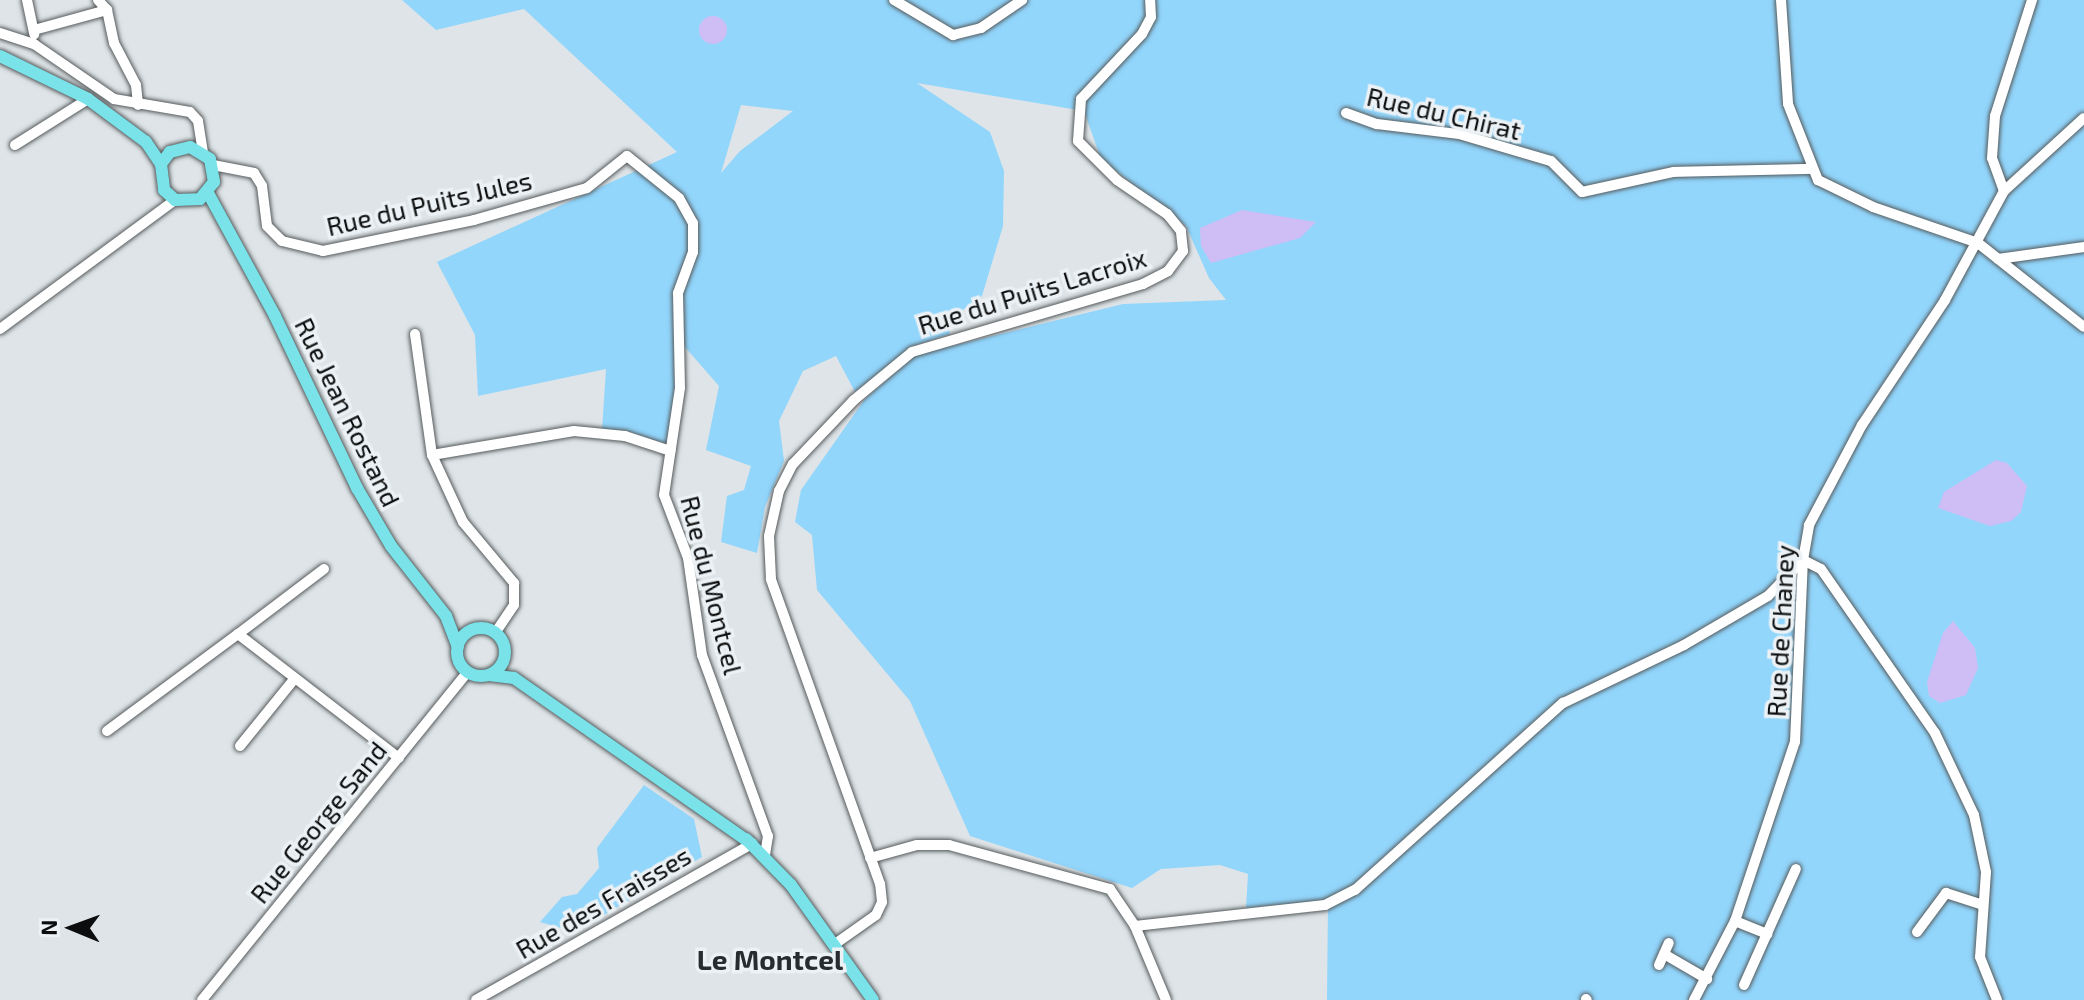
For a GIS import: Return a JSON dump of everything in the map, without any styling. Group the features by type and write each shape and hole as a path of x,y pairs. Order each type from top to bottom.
{"main road":[{"path":"0,56 88,99 146,142 170,152 190,147 203,152 213,165 211,187 195,201"},
{"path":"146,142 161,164 164,190 175,200 195,201 221,221"},
{"path":"161,164 170,152"},
{"name":"Rue Jean Rostand","path":"211,187 221,221 275,316 357,488 391,546 446,616"},
{"path":"446,616 475,629 495,633 504,644 504,658 514,678"},
{"path":"446,616 458,647 459,661 468,672 514,678 752,844 835,944 873,1000"},
{"path":"458,647 475,629"},
{"path":"489,675 504,658"}],"street":[{"path":"27,0 34,44"},
{"path":"98,0 107,10 114,43 136,85 138,105"},
{"path":"894,0 953,35 981,28 1022,0"},
{"name":"Rue du Puits Lacroix","path":"835,944 865,926 882,902 870,858 771,579 769,536 779,491 793,464 854,400 912,352 983,327 1143,284 1168,271 1183,251 1181,231 1167,214 1078,141 1081,99 1142,34 1151,17 1150,0"},
{"path":"1781,0 1788,104 1811,169 1827,186 1873,207 1978,243 2084,327"},
{"path":"2032,0 1995,116 1992,158 2004,191 2084,118"},
{"path":"34,30 107,10"},
{"path":"0,33 34,44 114,99 190,112 198,121 203,152"},
{"path":"15,145 88,99"},
{"name":"Rue du Chirat","path":"1346,113 1377,124 1459,134 1551,161 1582,192 1674,172 1811,169"},
{"path":"190,147 199,133"},
{"name":"Rue du Puits Jules","path":"231,168 254,173 262,186 267,226 282,241 323,251 474,220 587,188 627,156"},
{"name":"Rue du Montcel","path":"627,156 679,198 693,223 693,252 678,293 680,388 664,495 688,558 702,655 768,836 765,856"},
{"path":"213,165 231,168"},
{"path":"211,187 231,168"},
{"path":"153,211 164,190"},
{"name":"Rue de Chaney","path":"1694,1000 1735,921 1797,731 1803,560 1809,525 1850,446 1978,243 2004,191"},
{"path":"0,329 153,211 175,200"},
{"path":"1998,259 2084,247"},
{"path":"415,334 432,455 463,522 514,583 514,605 495,633"},
{"path":"432,455 574,431 625,436 671,451"},
{"path":"1135,926 1325,905 1355,890 1563,703 1684,645 1768,596 1803,560 1821,569 1935,733 1974,815 1986,872 1980,957 1997,1000"},
{"path":"107,731 324,569"},
{"path":"238,634 399,758"},
{"name":"Rue George Sand","path":"202,1000 468,672"},
{"path":"240,746 295,678"},
{"name":"Rue des Fraisses","path":"476,1000 752,844"},
{"path":"870,858 917,845 949,845 1110,889 1135,926 1166,1000"},
{"path":"1744,985 1796,869"},
{"path":"1917,932 1946,893 1983,905"},
{"path":"1735,921 1768,934"},
{"path":"1659,965 1667,948 1707,979"}],"shaded area":[{"path":"402,0 2084,0 2084,1000 1327,1000 1328,901 1246,908 1248,874 1220,865 1161,869 1132,888 970,836 910,701 817,590 812,535 795,522 801,490 865,399 915,355 1123,304 1226,300 1209,278 1186,226 1101,159 1084,111 917,83 990,132 1004,171 1003,226 982,296 947,321 950,334 911,347 855,392 836,356 803,371 779,421 784,461 765,507 757,553 721,542 727,496 744,490 751,466 706,450 719,386 684,346 667,446 627,431 602,430 606,369 478,396 475,335 437,262 677,152 524,9 436,30","holes":["741,105 793,111 740,151 721,173"]},
{"path":"713,16 723,20 727,30 723,40 713,44 703,40 699,30 703,20"},
{"path":"1242,210 1316,222 1300,238 1211,263 1201,246 1200,228"},
{"path":"1996,460 2007,463 2027,486 2021,512 2011,521 1990,526 1938,508 1944,492"},
{"path":"1953,621 1975,648 1978,668 1966,695 1940,703 1929,696 1927,682 1943,633"},
{"path":"644,785 694,819 702,857 575,932 540,922 562,897 577,894 599,868 597,848"}],"district":[{"name":"Le Montcel","path":"770,959"}]}
